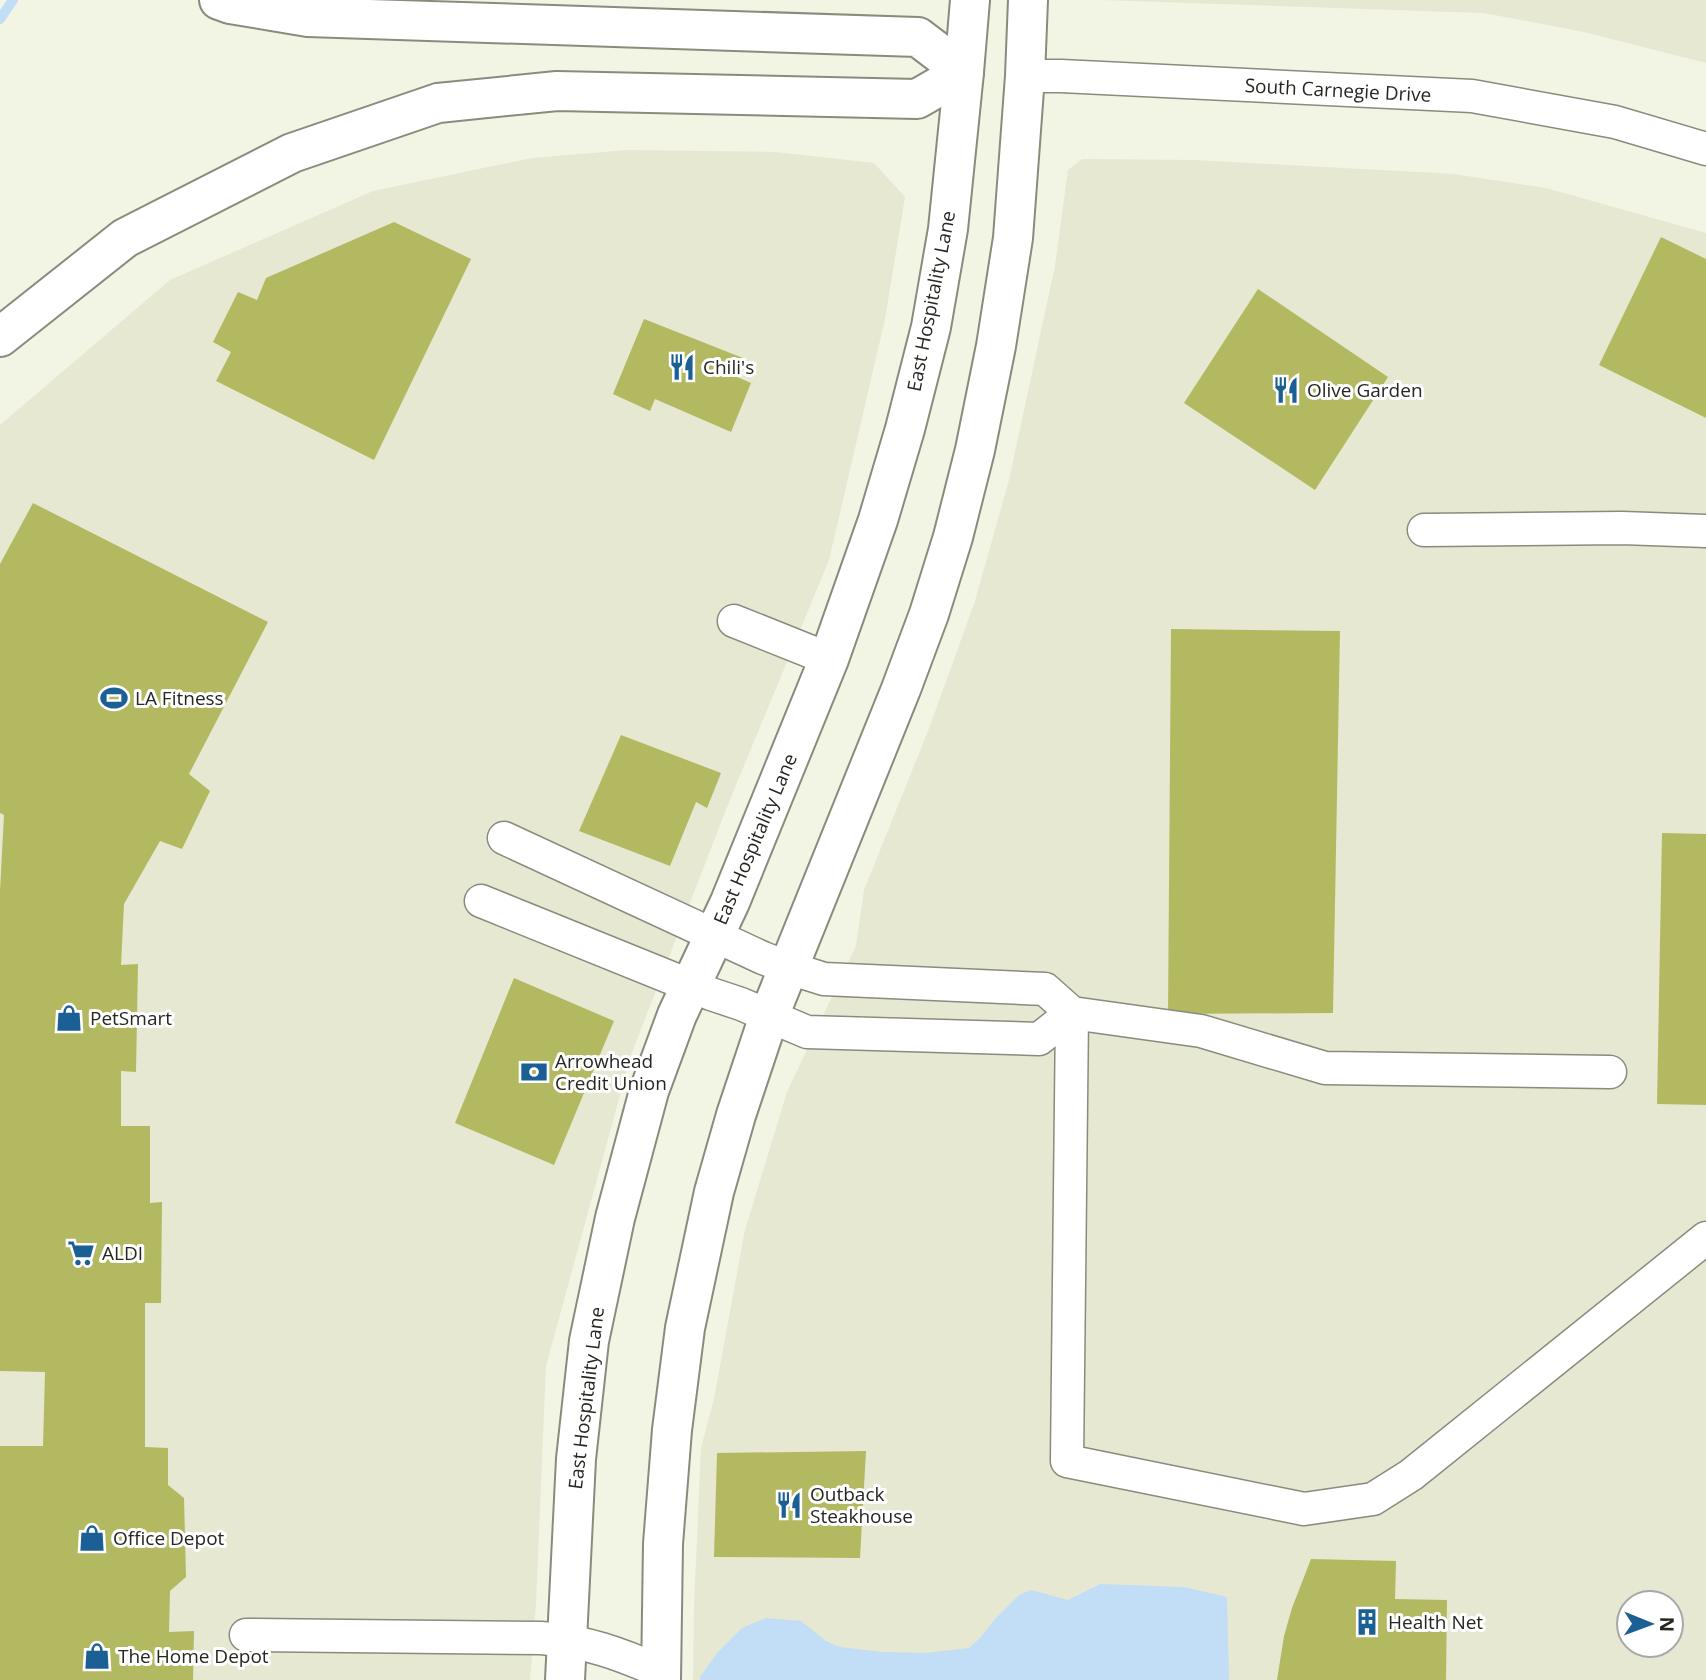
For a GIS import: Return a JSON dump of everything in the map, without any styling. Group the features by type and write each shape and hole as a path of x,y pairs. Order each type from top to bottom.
{"main road":[{"path":"0,337 125,238 292,153 438,103 557,91 917,99 964,72 918,37 308,18 219,0"},
{"name":"East Hospitality Lane","path":"565,1680 576,1459 589,1341 615,1218 649,1091 677,1015 730,902 829,659 882,507 905,429 930,327 948,229 970,0"},
{"path":"653,1677 672,1430 685,1328 714,1192 769,1016 929,614 953,537 975,450 1013,238 1026,76 1028,0"},
{"name":"South Carnegie Drive","path":"964,72 1026,76"}],"street":[{"name":"South Carnegie Drive","path":"1026,76 1472,96 1615,122 1706,149"},
{"path":"1423,530 1622,528 1706,531"},
{"path":"734,621 829,659"},
{"path":"504,838 715,936 789,968 824,979 1045,989 1072,1013 1201,1031 1325,1068 1610,1072"},
{"path":"481,901 807,1032 1039,1039 1072,1013"},
{"path":"1072,1013 1067,1461 1304,1509 1373,1499 1411,1475 1706,1238"},
{"path":"246,1635 568,1640 626,1656 653,1677"}],"shaded area":[{"path":"1100,0 1706,0 1706,63 1584,32 1484,13"},
{"path":"628,150 775,152 874,163 905,197 885,319 829,560 729,802 631,1055 546,1366 530,1680 0,1680 0,425 170,280 373,191 532,158"},
{"path":"1082,159 1194,160 1453,174 1546,188 1706,233 1706,1680 693,1680 701,1448 714,1399 745,1230 787,1092 856,946 864,890 930,726 975,601 1009,480 1055,266 1068,170"}],"water":[{"path":"1100,1584 1184,1587 1227,1597 1229,1680 700,1680 717,1653 742,1628 766,1618 801,1621 826,1641 840,1647 926,1653 969,1648 1019,1595 1031,1590 1068,1600"}],"building":[{"path":"394,222 471,259 374,460 216,381 231,352 213,342 238,292 257,300 266,278"},
{"path":"1661,237 1706,259 1706,418 1599,365"},
{"name":"Olive Garden","path":"1258,289 1388,377 1315,490 1184,403"},
{"name":"Chili's","path":"644,319 743,358 735,376 751,383 731,432 655,399 650,411 613,394"},
{"path":"33,503 268,622 189,774 210,791 182,849 160,841 124,904 121,965 138,964 136,1072 121,1071 121,1126 150,1126 150,1203 162,1202 161,1303 145,1303 145,1447 168,1448 168,1485 184,1498 186,1577 170,1591 169,1632 194,1631 193,1680 0,1680 0,1446 43,1446 45,1372 0,1371 0,891 4,815 0,813 0,564"},
{"path":"1171,629 1340,631 1333,1013 1168,1014"},
{"path":"621,735 721,773 707,808 696,802 670,866 579,831"},
{"path":"1662,833 1706,834 1706,1105 1657,1104"},
{"name":"Arrowhead Credit Union","path":"514,978 614,1021 554,1165 455,1123"},
{"name":"Outback Steakhouse","path":"866,1451 860,1558 714,1557 717,1453"},
{"name":"Health Net","path":"1311,1559 1396,1561 1395,1599 1447,1600 1446,1680 1277,1680 1284,1636"}],"waterway":[{"path":"0,19 13,0"}],"place":[{"name":"Chili's","path":"682,367"},
{"name":"Olive Garden","path":"1286,390"},
{"name":"LA Fitness","path":"114,698"},
{"name":"PetSmart","path":"69,1018"},
{"name":"Arrowhead Credit Union","path":"534,1072"},
{"name":"ALDI","path":"81,1253"},
{"name":"Outback Steakhouse","path":"789,1505"},
{"name":"Office Depot","path":"92,1538"},
{"name":"Health Net","path":"1367,1622"},
{"name":"The Home Depot","path":"97,1656"}]}
